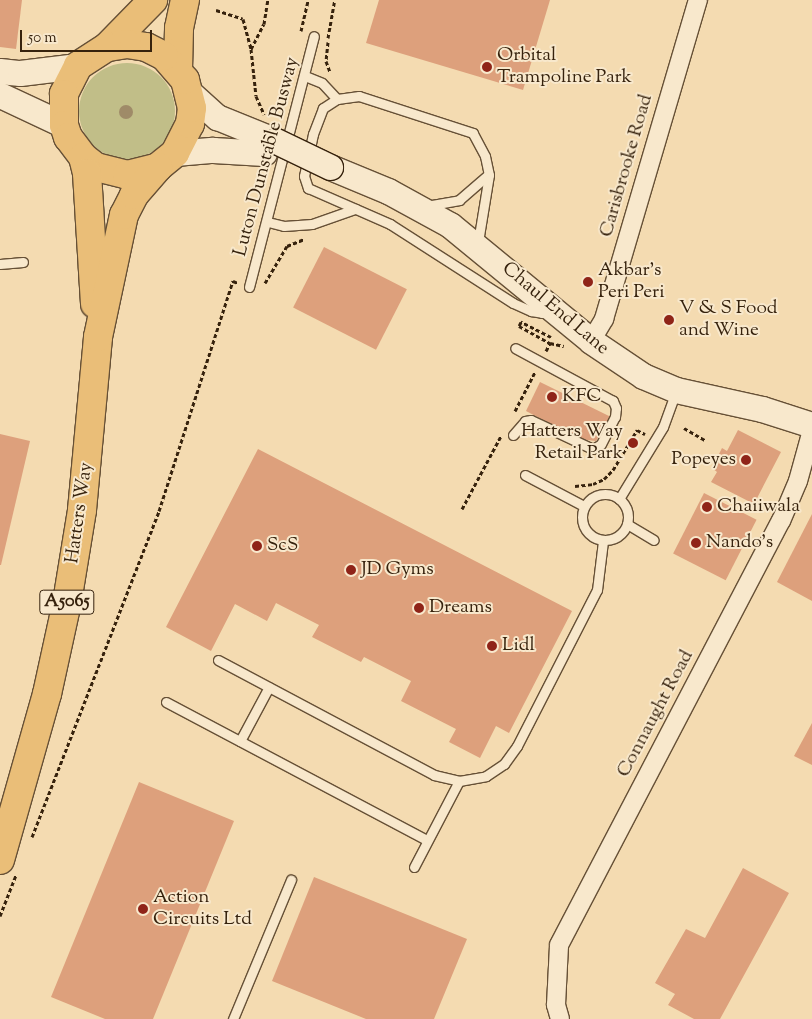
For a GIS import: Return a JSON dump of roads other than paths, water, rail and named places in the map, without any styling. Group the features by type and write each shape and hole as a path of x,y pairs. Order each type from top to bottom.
{"main road":[{"path":"153,0 107,47 78,66 64,94 64,125 68,137 82,157 96,167 119,174 143,173 167,160 190,124 179,28 185,0"},
{"path":"107,47 127,44 146,48 164,56 184,81"},
{"name":"Hatters Way","path":"82,157 88,182 98,337"},
{"name":"Hatters Way","path":"0,860 45,703 67,602 82,510 98,337 124,215 134,194 167,160"}],"street":[{"name":"Carisbrooke Road","path":"591,341 604,319 698,0"},
{"path":"0,71 20,73 78,66"},
{"name":"Chaul End Lane","path":"184,81 217,117 266,137 321,164 388,191 478,245 550,304 591,341 643,376 676,390 762,409 812,425"},
{"path":"0,95 64,125"},
{"name":"Chaul End Lane","path":"167,160 266,137"},
{"name":"Connaught Road","path":"560,1019 556,1005 559,945 781,521 798,481 812,430"}],"lane":[{"name":"Luton Dunstable Busway","path":"249,287 268,222 314,36"},
{"path":"305,76 322,83 337,99"},
{"path":"478,245 479,220 489,175 485,156 472,133 359,96 337,99 322,108 313,134 304,176 308,188 390,224 513,303 542,313 550,304"},
{"path":"419,208 459,200 489,175"},
{"path":"268,222 284,226 312,224 356,209"},
{"path":"0,264 23,262"},
{"path":"513,435 525,421 531,420 593,449 601,444 616,417 616,408 613,401 515,348"},
{"path":"619,499 663,427 676,390"},
{"path":"525,475 584,506"},
{"path":"604,494 619,499 627,510 627,524 618,536 603,541 584,529 582,521 584,506 596,495 604,494"},
{"path":"627,524 654,540"},
{"path":"218,660 434,775 459,780 486,776 504,764 517,746 598,590 603,541"},
{"path":"240,741 269,687"},
{"path":"166,702 427,840"},
{"path":"414,867 459,780"},
{"path":"233,1019 291,880"}],"place":[{"name":"Orbital Trampoline Park","path":"487,67"},
{"name":"Akbar's Peri Peri","path":"588,282"},
{"name":"V & S Food and Wine","path":"669,320"},
{"name":"KFC","path":"552,397"},
{"name":"Hatters Way Retail Park","path":"633,443"},
{"name":"Popeyes","path":"746,460"},
{"name":"Chaiiwala","path":"707,507"},
{"name":"Nando's","path":"696,543"},
{"name":"ScS","path":"257,546"},
{"name":"JD Gyms","path":"351,570"},
{"name":"Dreams","path":"419,608"},
{"name":"Lidl","path":"492,646"},
{"name":"Action Circuits Ltd","path":"143,909"}]}
